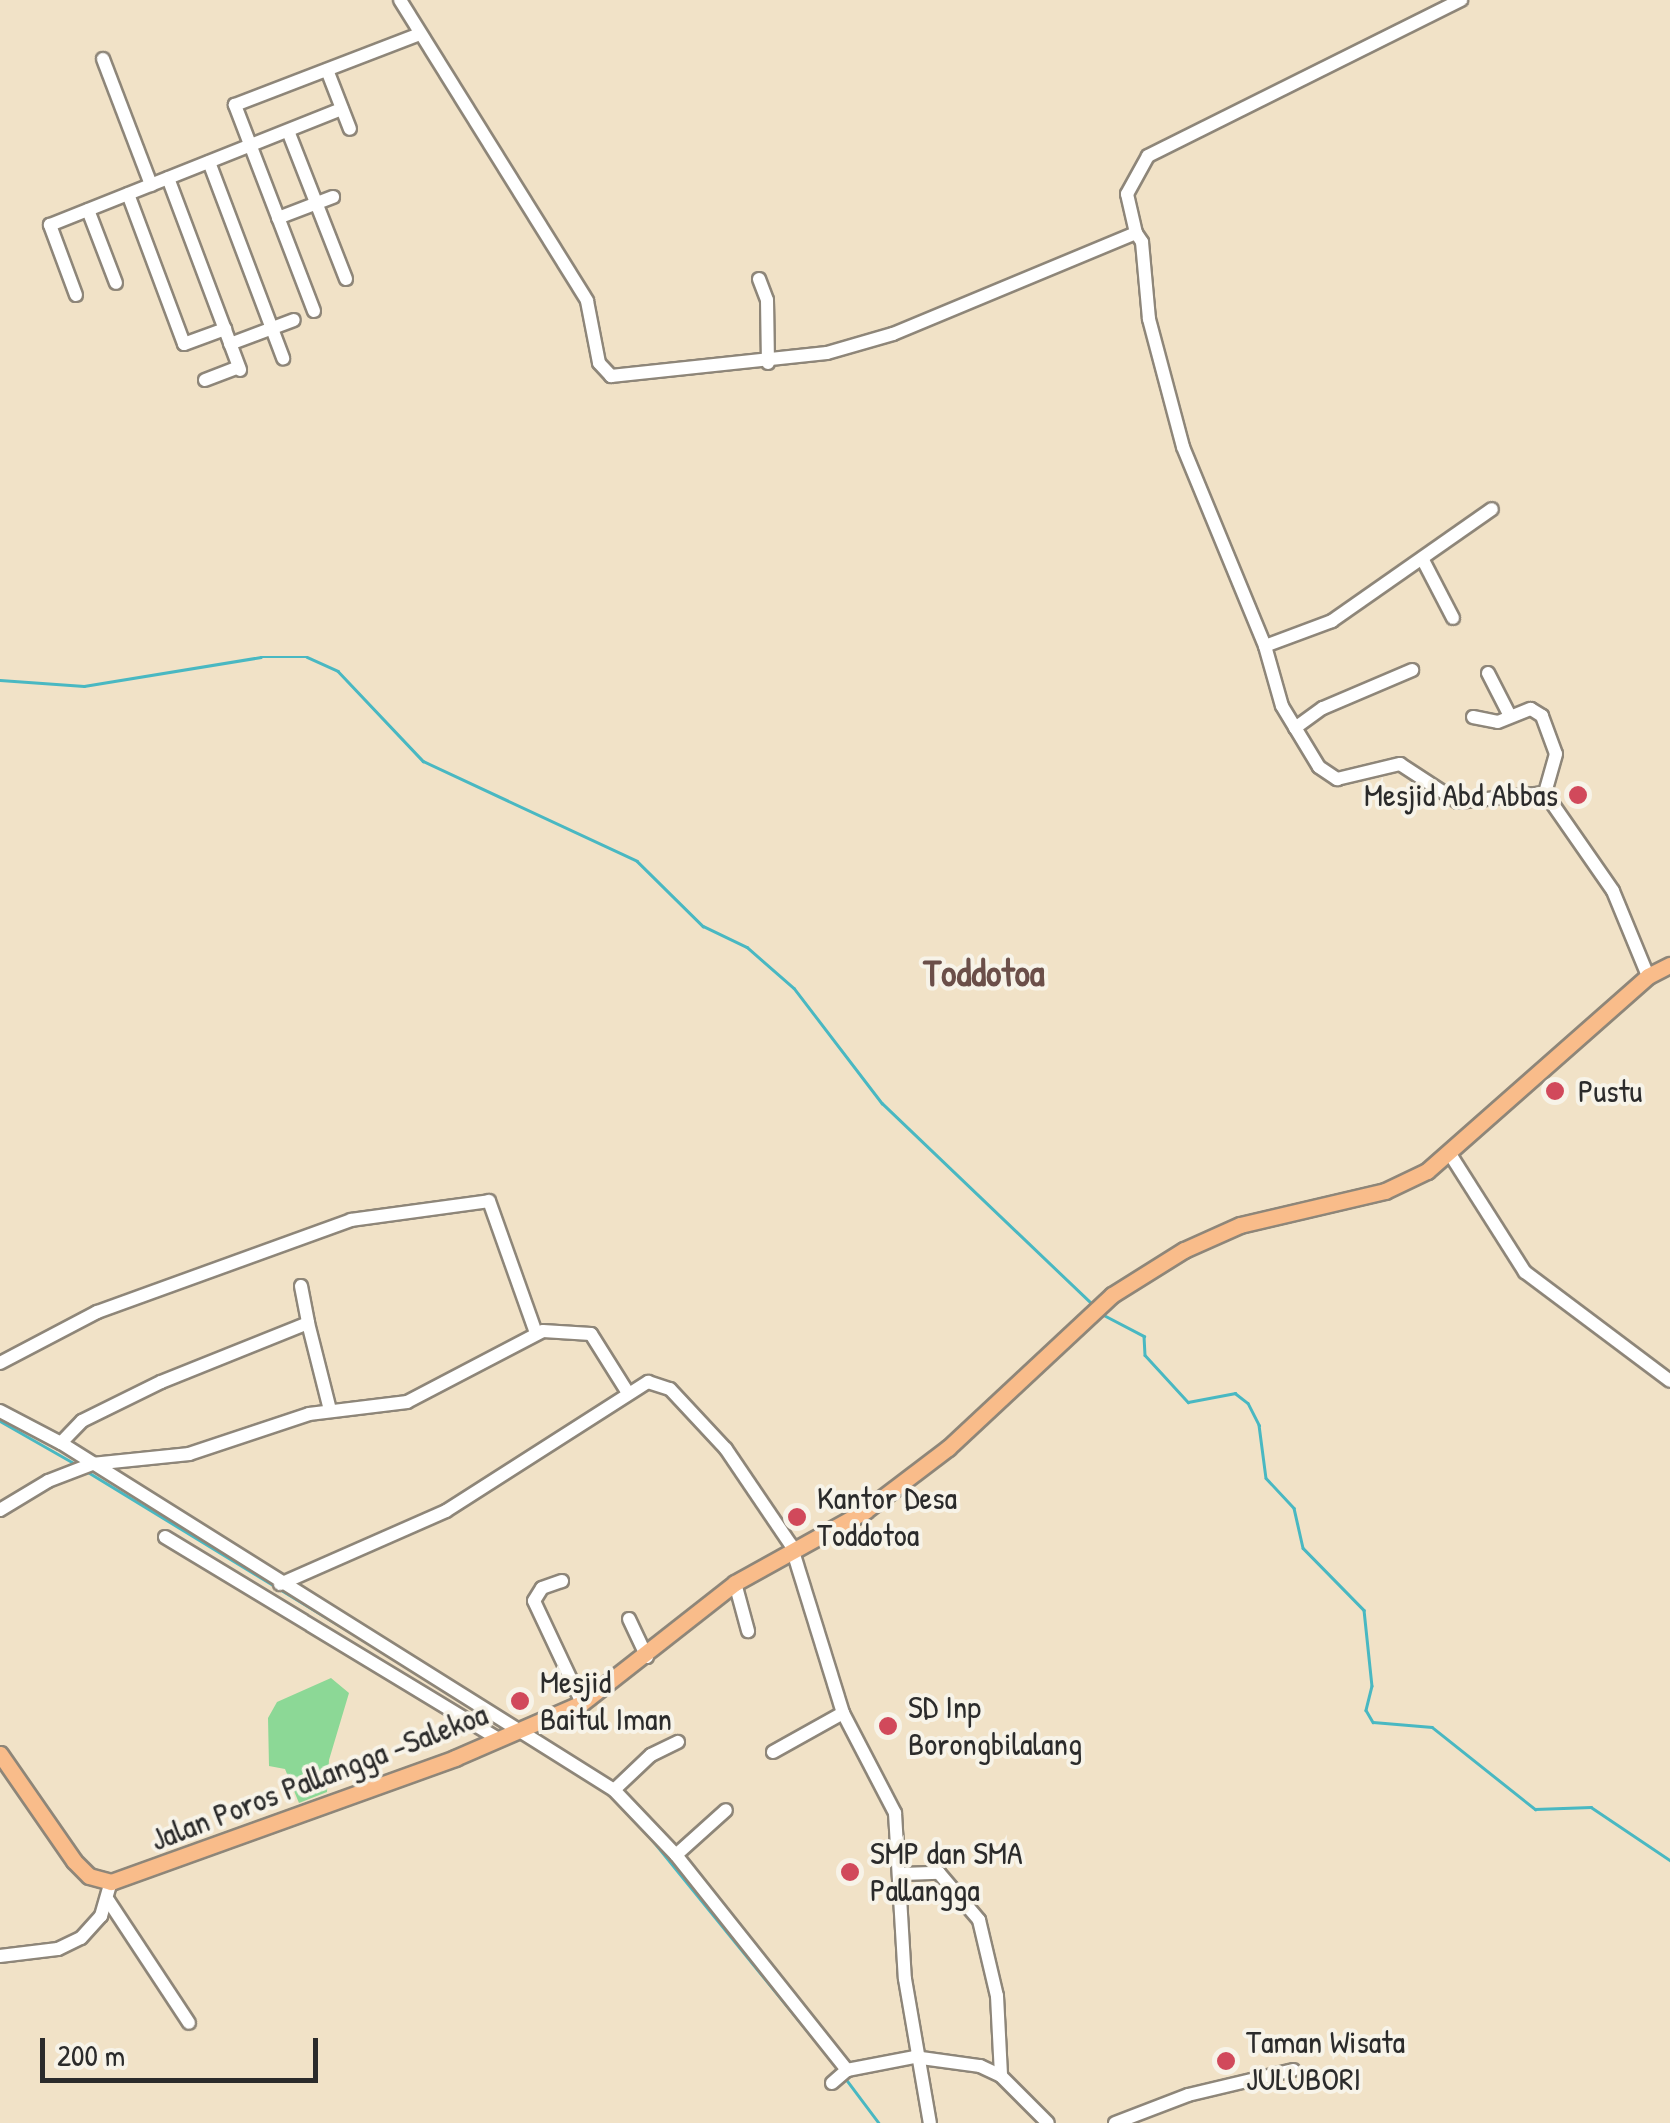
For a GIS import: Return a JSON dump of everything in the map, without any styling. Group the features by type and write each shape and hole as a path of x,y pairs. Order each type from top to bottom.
{"main road":[{"name":"Jalan Poros Pallangga -Salekoa","path":"111,1882 582,1704 735,1583 865,1511 948,1448 1096,1309 1184,1250 1240,1225 1385,1191 1450,1154 1648,976 1670,965"},
{"path":"0,1754 74,1861 98,1880 111,1882"}],"street":[{"path":"400,0 417,35 588,301 604,372 627,377 768,364 894,334 1136,233"},
{"path":"1460,0 1148,156 1127,194 1136,233 1142,242 1149,319 1183,446 1265,646 1282,706 1295,728 1331,779 1400,764 1458,802 1544,792"},
{"path":"314,311 235,105 417,35"},
{"path":"104,58 151,185"},
{"path":"327,70 350,130"},
{"path":"76,295 50,225 342,109"},
{"path":"288,130 346,279"},
{"path":"209,162 282,358"},
{"path":"168,178 239,368 205,380"},
{"path":"128,194 184,344 224,329"},
{"path":"278,218 332,197"},
{"path":"88,210 116,283"},
{"path":"759,279 767,300 768,364"},
{"path":"230,344 294,320"},
{"path":"1265,646 1332,621 1424,562 1492,509"},
{"path":"1424,562 1453,618"},
{"path":"1295,728 1323,708 1412,670"},
{"path":"1488,673 1510,716"},
{"path":"1474,717 1490,723 1534,710 1551,732 1556,754 1544,792"},
{"path":"1544,792 1613,890 1648,976"},
{"path":"1450,1154 1525,1272 1670,1380"},
{"path":"0,1363 96,1312 351,1220 489,1201 536,1333"},
{"path":"300,1286 330,1410"},
{"path":"62,1443 82,1421 161,1382 308,1323"},
{"path":"0,1510 48,1480 86,1468 208,1450 330,1410 366,1412 407,1402 536,1333 571,1328 591,1334 628,1393"},
{"path":"280,1584 446,1511 628,1393 653,1381 670,1389 726,1449 793,1550 843,1713 895,1813 914,2057 930,2123"},
{"path":"0,1411 62,1443 86,1468 280,1584 511,1734"},
{"path":"165,1537 614,1790 676,1855 753,1965 840,2076 914,2057 1001,2076 1048,2123"},
{"path":"562,1581 542,1588 534,1601 582,1704"},
{"path":"735,1583 748,1631"},
{"path":"629,1619 646,1656"},
{"path":"773,1752 843,1713"},
{"path":"614,1790 651,1754 678,1742"},
{"path":"676,1855 726,1810"},
{"path":"902,1874 939,1873 980,1920 997,1996 1001,2076"},
{"path":"0,1956 68,1946 108,1900 111,1882"},
{"path":"108,1900 189,2023"},
{"path":"1115,2123 1188,2095 1293,2070"}],"green space":[{"path":"331,1678 349,1693 329,1760 327,1792 299,1803 285,1769 269,1766 268,1718 277,1702"}],"waterway":[{"path":"0,680 84,686 261,657 307,657 338,671 423,761 637,861 703,926 747,947 794,988 882,1103 1091,1303"},
{"path":"1100,1313 1144,1336 1145,1355 1188,1402 1235,1393 1248,1403 1259,1425 1266,1478 1294,1508 1303,1548 1364,1610 1372,1686 1366,1710 1373,1722 1432,1727 1535,1809 1591,1807 1670,1860"},
{"path":"0,1421 77,1465"},
{"path":"88,1472 367,1642"},
{"path":"645,1831 820,2046"},
{"path":"846,2079 879,2123"}],"place":[{"name":"Mesjid Abd Abbas","path":"1578,795"},
{"name":"Pustu","path":"1555,1091"},
{"name":"Kantor Desa Toddotoa","path":"797,1517"},
{"name":"Mesjid Baitul Iman","path":"520,1701"},
{"name":"SD Inp Borongbilalang","path":"888,1726"},
{"name":"SMP dan SMA Pallangga","path":"850,1872"},
{"name":"Taman Wisata JULUBORI","path":"1226,2061"}],"district":[{"name":"Toddotoa","path":"984,973"}]}
